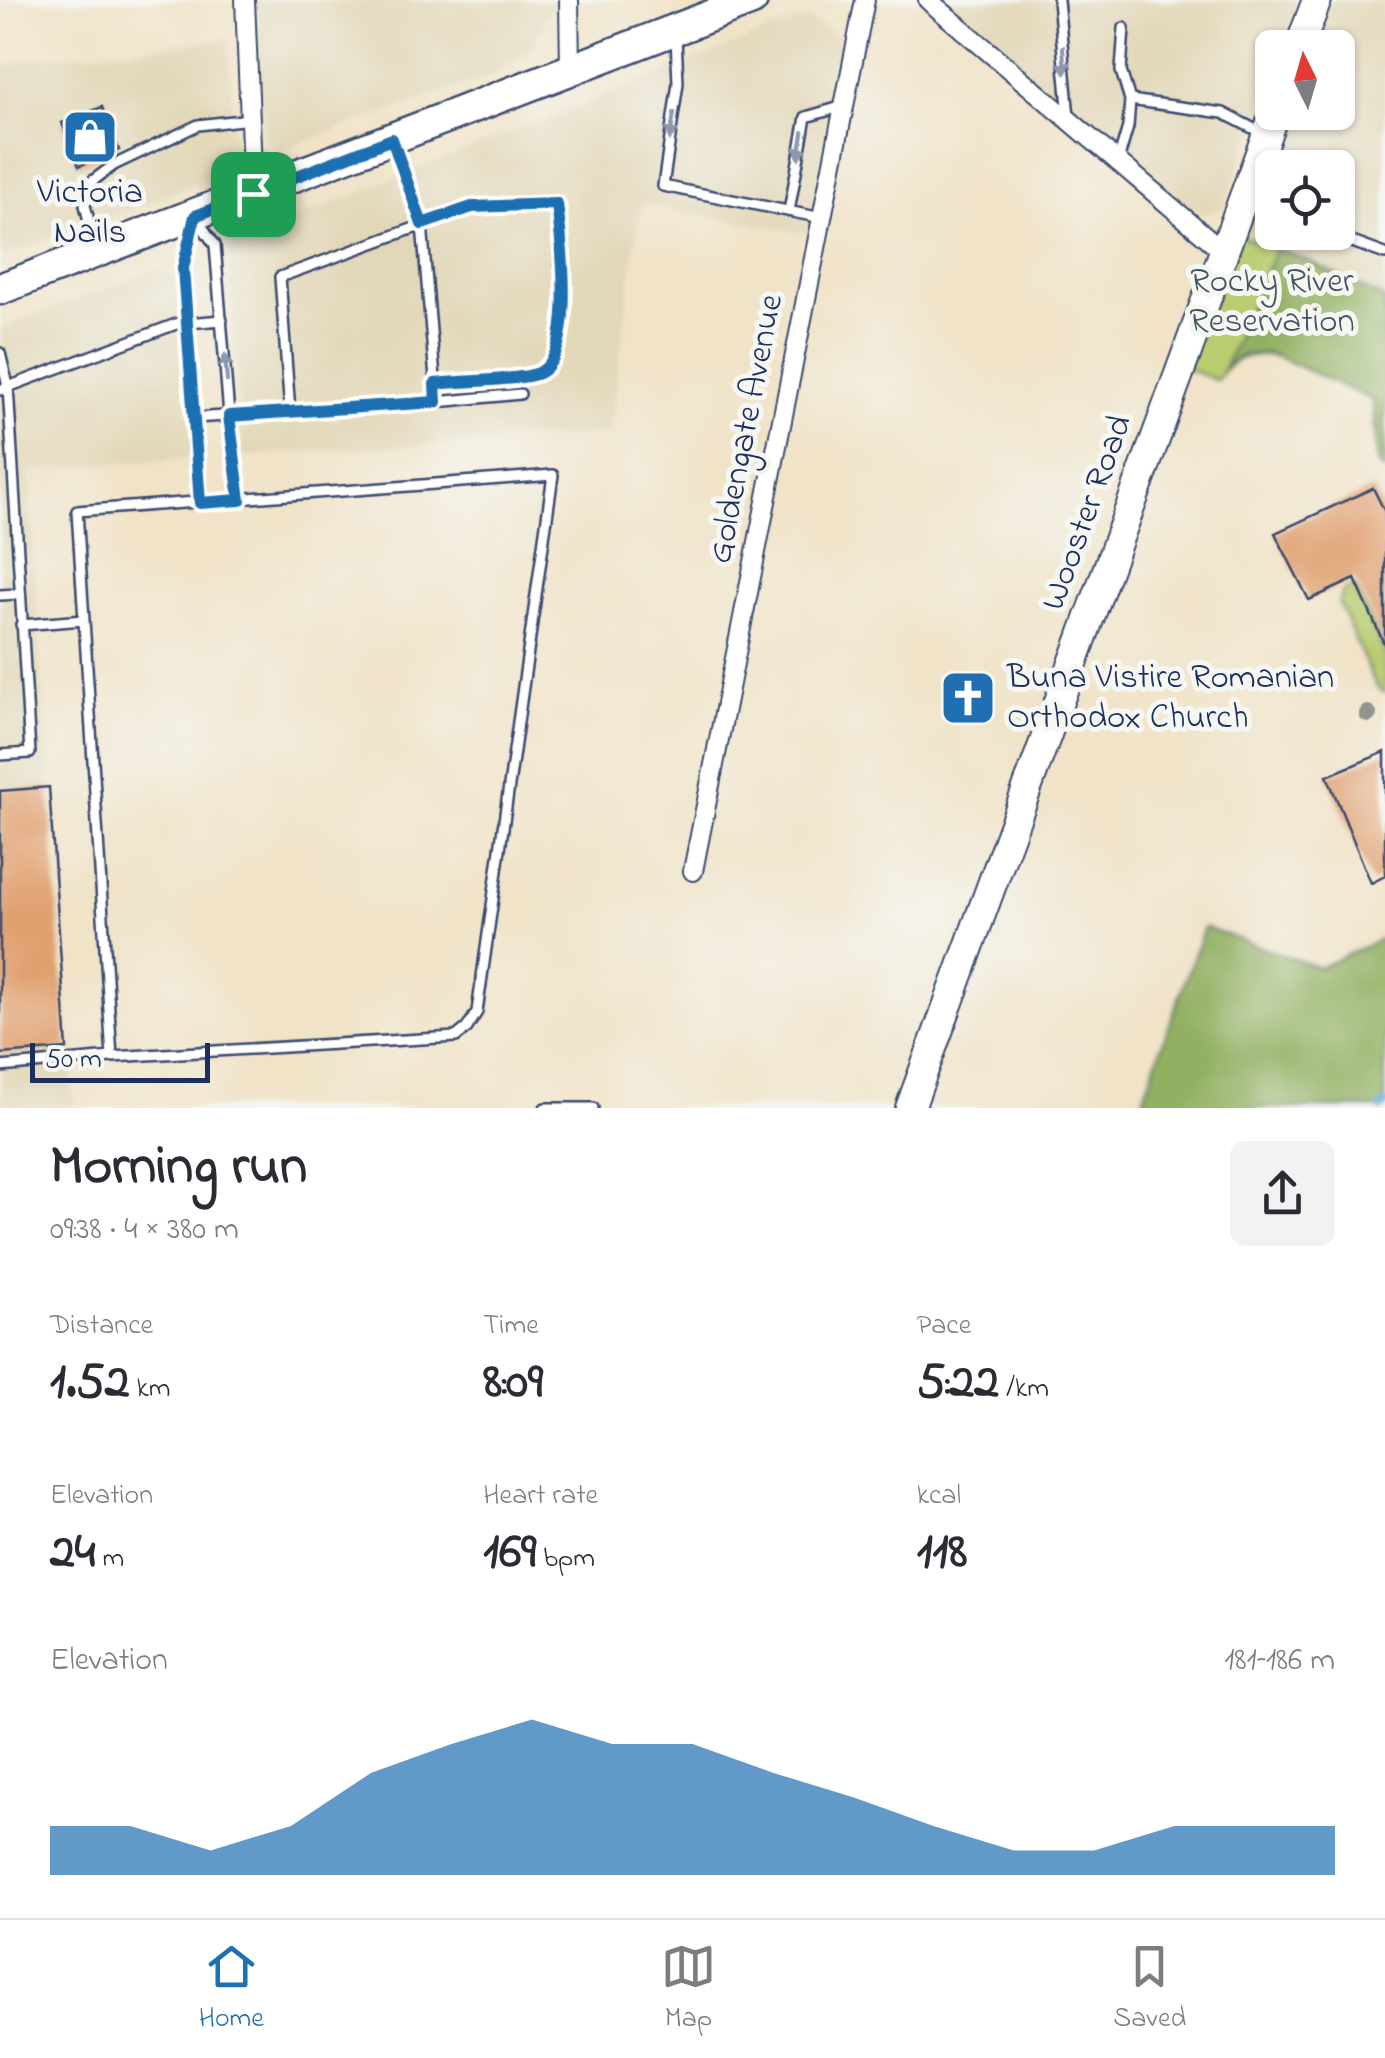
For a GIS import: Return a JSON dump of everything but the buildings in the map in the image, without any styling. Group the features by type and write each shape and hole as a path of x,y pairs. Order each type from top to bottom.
{"main road":[{"path":"0,289 752,0"},
{"path":"1306,30 1317,0"},
{"name":"Wooster Road","path":"910,1108 1269,130"}],"street":[{"path":"244,0 253,194"},
{"path":"568,0 570,69"},
{"name":"Goldengate Avenue","path":"693,871 865,0"},
{"path":"928,0 1224,250"}],"lane":[{"path":"1058,0 1069,120"},
{"path":"1118,160 1128,126 1130,100 1121,71 1124,28"},
{"path":"675,29 678,83 663,186 822,218"},
{"path":"1130,100 1255,120"},
{"path":"789,212 806,117 844,106"},
{"path":"97,252 85,205 91,182 114,165 198,125 250,120"},
{"path":"392,139 422,224 436,402"},
{"path":"1241,202 1255,207"},
{"path":"290,412 280,277 472,207 557,204 564,274 559,346 554,360 539,373 435,384"},
{"path":"195,216 216,245 229,416 240,500"},
{"path":"195,216 183,268 200,503"},
{"path":"1355,243 1385,254"},
{"path":"0,289 0,304"},
{"path":"4,388 176,324 222,320"},
{"path":"0,353 30,753 0,755"},
{"path":"194,418 520,394"},
{"path":"0,1066 456,1037 467,1028 477,1012 552,475 77,511 112,1057"},
{"path":"0,595 19,594"},
{"path":"21,625 84,620"},
{"path":"545,1108 594,1108"}],"shaded area":[{"path":"256,0 554,0 527,52 496,73 284,149 267,141 263,128"},
{"path":"943,0 1299,0 1288,30 1255,30 1255,121 1226,202 1220,209 1202,214 967,25"},
{"path":"1327,0 1385,0 1385,300 1279,250 1355,250 1355,150 1269,150 1277,130 1355,130 1355,30 1316,30"},
{"path":"812,20 838,37 844,63 809,234 641,203 609,433 242,456 229,252 236,241 795,21"},
{"path":"228,39 234,151 231,168 222,175 7,255 0,254 0,66 41,58"},
{"path":"1255,186 1255,241 1236,234"},
{"path":"157,269 173,277 177,285 193,458 29,470 74,1107 0,1108 0,329"}],"green space":[{"name":"Rocky River Reservation","path":"1236,234 1255,241 1255,250 1279,250 1309,261 1385,300 1385,470 1378,465 1373,400 1336,380 1292,360 1270,355 1249,356 1231,364 1217,380 1186,369"},
{"name":"Rocky River Reservation","path":"1276,250 1309,261 1385,300 1385,470 1378,465 1373,400 1267,352 1240,356 1224,368"},
{"path":"1354,586 1385,653 1385,693 1377,688 1339,604 1343,592"},
{"path":"1204,927 1319,968 1385,937 1385,1108 1140,1108"}],"waterway":[{"path":"1381,1108 1385,1104"}],"place":[{"name":"Victoria Nails","path":"90,137"},
{"name":"Buna Vistire Romanian Orthodox Church","path":"968,698"}],"route":[{"path":"392,139 422,224 472,207 557,204 564,274 559,346 554,360 539,373 435,384 436,402 229,416 240,500 200,503 183,268 195,216 253,194 392,139"}]}
